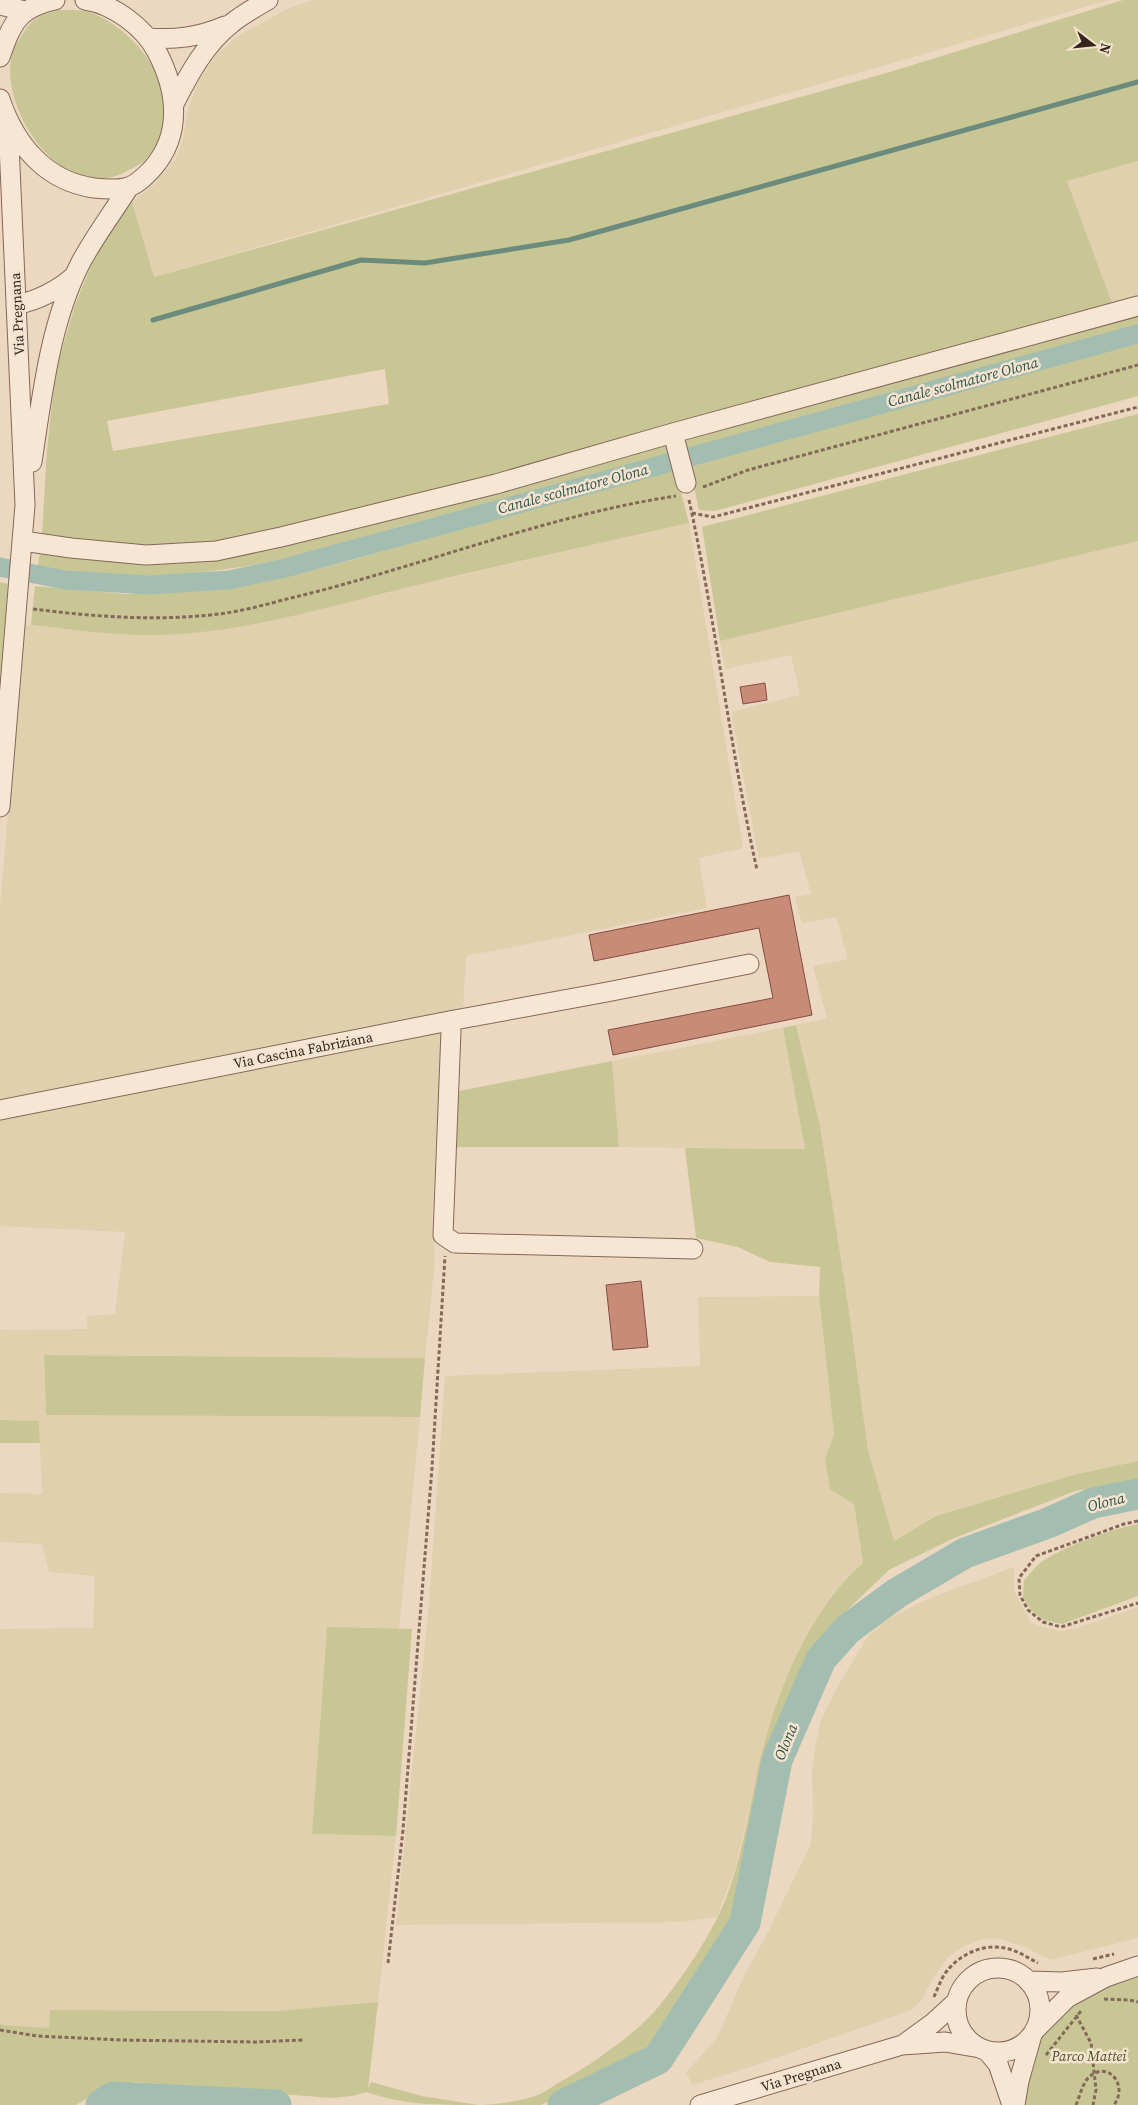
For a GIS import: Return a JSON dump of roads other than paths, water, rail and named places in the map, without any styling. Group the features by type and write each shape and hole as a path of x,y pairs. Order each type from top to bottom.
{"street":[{"path":"85,0 109,7 133,23"},
{"path":"0,99 8,122 23,145 36,160 62,179 102,189 129,187 146,176 166,150 172,136 174,104 170,82 161,60 148,38 111,0"},
{"path":"174,104 193,67 211,44 231,24 268,0"},
{"path":"0,5 39,4"},
{"path":"0,56 14,24 39,4"},
{"path":"148,38 170,40 190,38 231,24"},
{"name":"Via Pregnana","path":"0,807 25,505 8,122"},
{"name":"Via Pregnana","path":"25,505 46,370 64,305 76,274 99,232 129,187"},
{"path":"16,305 34,301 56,290 76,274"},
{"path":"23,546 71,548 146,555 216,551 281,537 496,484 1138,306"},
{"path":"673,434 687,491"},
{"name":"Via Cascina Fabriziana","path":"0,1110 448,1021 749,964"},
{"path":"448,1021 451,1031 443,1235 455,1243 692,1249"},
{"path":"983,2049 999,2052 1012,2050 1023,2044 1067,1998 1106,1977 1138,1966"},
{"path":"993,1969 1005,1969 1018,1973 1028,1981 1038,1999 1039,2020 1024,2058 1013,2105 998,2064 966,2036 961,2028 956,2010 957,2001 962,1989 970,1979 981,1972 993,1969"},
{"path":"1028,1981 1062,1982 1106,1977"},
{"name":"Via Pregnana","path":"902,2045 933,2023 957,2001"},
{"name":"Via Pregnana","path":"700,2105 902,2045 944,2042 983,2049"}],"waterway":[{"path":"153,320 361,260 425,263 569,240 1138,82"},
{"name":"Canale scolmatore Olona","path":"0,567 65,580 149,585 229,580 285,568 1138,334"},
{"name":"Olona","path":"563,2105 658,2059 745,1923 777,1760 821,1659 848,1629 897,1593 965,1553 1048,1523 1093,1503 1138,1494"},
{"name":"Olona","path":"101,2105 113,2097 276,2105"}],"park label":[{"name":"Parco Mattei","path":"1089,2056"}]}
